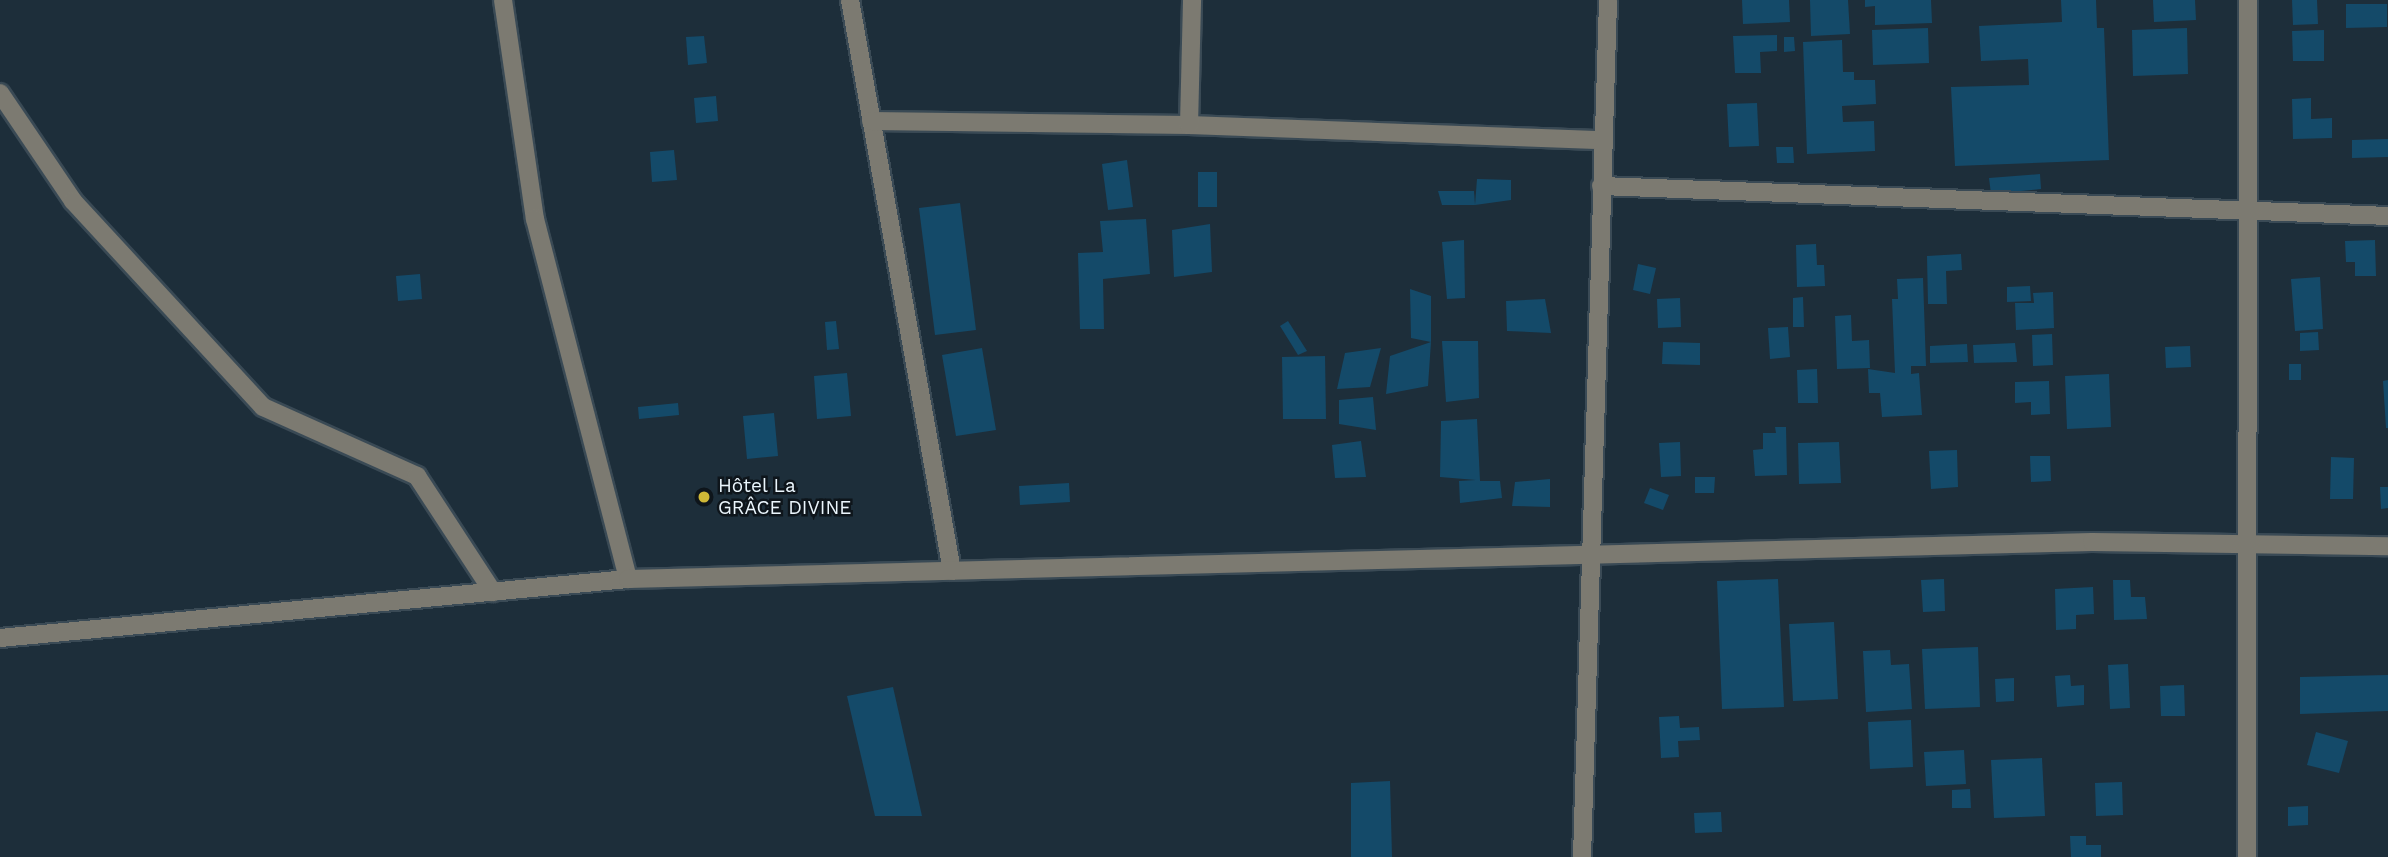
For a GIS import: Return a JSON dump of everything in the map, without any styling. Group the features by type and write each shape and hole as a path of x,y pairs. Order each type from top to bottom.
{"street":[{"path":"503,0 535,219 628,579"},
{"path":"850,0 952,571"},
{"path":"1189,125 1192,0"},
{"path":"1582,857 1588,556 1608,0"},
{"path":"2247,857 2248,0"},
{"path":"0,93 73,201 263,407 417,476 493,592"},
{"path":"871,121 1189,125 1603,140"},
{"path":"1601,186 2388,216"},
{"path":"0,638 628,579 2092,542 2388,546"}],"building":[{"path":"1742,0 1789,0 1790,22 1743,24"},
{"path":"1810,0 1848,0 1850,34 1811,36"},
{"path":"1865,0 1931,0 1932,23 1875,25 1875,6 1865,7"},
{"path":"2061,0 2096,0 2097,28 2104,28 2109,160 1955,166 1951,87 2029,85 2028,59 1981,61 1979,26 2062,22"},
{"path":"2153,0 2195,0 2196,20 2154,22"},
{"path":"2292,0 2317,0 2318,24 2293,25"},
{"path":"2346,4 2387,4 2387,27 2346,28"},
{"path":"1928,28 1929,63 1873,65 1872,30"},
{"path":"2187,28 2188,74 2133,76 2132,30"},
{"path":"2324,30 2324,61 2293,61 2292,31"},
{"path":"1777,35 1777,51 1760,52 1761,73 1735,73 1733,36"},
{"path":"704,36 707,63 688,65 686,37"},
{"path":"1784,37 1794,37 1795,51 1784,52"},
{"path":"1842,40 1843,72 1854,72 1854,80 1875,80 1876,104 1842,106 1843,122 1874,121 1875,151 1807,154 1803,42"},
{"path":"716,96 718,121 696,123 694,98"},
{"path":"2311,98 2311,119 2332,118 2332,138 2293,139 2292,99"},
{"path":"1757,103 1759,146 1729,147 1727,104"},
{"path":"2388,139 2388,157 2352,158 2352,140"},
{"path":"1776,147 1793,147 1794,163 1777,163"},
{"path":"674,150 677,180 652,182 650,152"},
{"path":"1127,160 1133,207 1108,210 1102,164"},
{"path":"1198,172 1217,172 1217,207 1198,207"},
{"path":"2040,174 2041,189 1991,194 1989,178"},
{"path":"1477,179 1511,180 1511,200 1475,205"},
{"path":"1438,191 1474,191 1475,205 1442,205"},
{"path":"960,203 976,330 935,335 919,208"},
{"path":"1146,219 1150,274 1103,279 1104,329 1080,329 1078,253 1103,252 1100,221"},
{"path":"1210,224 1212,272 1174,277 1172,230"},
{"path":"1464,240 1465,298 1447,299 1442,242"},
{"path":"2375,240 2376,276 2355,276 2355,262 2346,262 2345,241"},
{"path":"1816,244 1817,265 1824,265 1825,286 1797,287 1796,245"},
{"path":"1961,254 1962,270 1946,271 1947,304 1928,304 1927,256"},
{"path":"1638,264 1656,268 1650,294 1633,290"},
{"path":"420,274 422,299 398,301 396,276"},
{"path":"2320,277 2323,329 2295,331 2291,279"},
{"path":"1923,278 1926,366 1911,366 1911,374 1919,373 1922,415 1882,417 1880,393 1869,393 1868,369 1895,373 1892,299 1898,299 1897,279"},
{"path":"2030,286 2031,301 2007,302 2007,287"},
{"path":"1410,289 1431,296 1431,342 1411,338"},
{"path":"2053,292 2054,328 2016,330 2015,303 2034,303 2033,293"},
{"path":"1803,297 1804,327 1793,327 1793,298"},
{"path":"1680,298 1681,327 1658,328 1657,299"},
{"path":"1545,299 1551,333 1507,331 1506,301"},
{"path":"1851,315 1852,341 1869,340 1870,368 1837,369 1835,316"},
{"path":"836,321 839,349 827,350 825,322"},
{"path":"1288,321 1307,351 1298,355 1280,326"},
{"path":"1788,327 1790,357 1770,359 1768,328"},
{"path":"2318,332 2319,350 2300,351 2300,333"},
{"path":"2052,334 2053,365 2033,366 2032,335"},
{"path":"1442,341 1478,341 1479,398 1446,402"},
{"path":"1431,342 1428,386 1386,394 1390,356"},
{"path":"1663,342 1700,343 1700,365 1662,364"},
{"path":"2015,343 2017,362 1974,363 1973,345"},
{"path":"1967,344 1968,362 1930,363 1930,346"},
{"path":"2190,346 2191,367 2166,368 2165,347"},
{"path":"982,348 996,430 956,436 942,355"},
{"path":"1381,348 1370,387 1337,389 1345,353"},
{"path":"1325,356 1326,419 1283,419 1282,357"},
{"path":"2289,364 2301,364 2301,380 2289,380"},
{"path":"1817,369 1818,403 1798,403 1797,370"},
{"path":"847,373 851,416 817,419 814,376"},
{"path":"2109,374 2111,427 2067,429 2065,376"},
{"path":"2388,380 2388,428 2386,428 2383,381"},
{"path":"2049,381 2050,414 2031,415 2031,402 2015,403 2015,382"},
{"path":"1373,397 1376,430 1339,424 1339,400"},
{"path":"678,403 679,415 639,419 638,407"},
{"path":"774,413 778,456 747,459 743,416"},
{"path":"1477,419 1480,481 1500,481 1502,498 1460,503 1459,481 1476,480 1440,477 1441,421"},
{"path":"1775,427 1786,427 1787,475 1755,476 1753,450 1763,449 1763,433 1776,433"},
{"path":"1361,441 1366,477 1335,478 1332,445"},
{"path":"1680,442 1681,476 1661,477 1659,443"},
{"path":"1839,442 1841,483 1799,484 1798,443"},
{"path":"1957,450 1958,487 1931,489 1929,451"},
{"path":"2030,456 2050,456 2051,481 2031,482"},
{"path":"2331,457 2354,458 2353,499 2330,499"},
{"path":"1695,477 1715,477 1714,493 1695,493"},
{"path":"1550,479 1550,507 1512,506 1515,482"},
{"path":"1069,483 1070,502 1020,505 1019,486"},
{"path":"2380,487 2388,487 2388,508 2381,509"},
{"path":"1650,488 1669,495 1663,510 1644,503"},
{"path":"1778,579 1784,707 1722,709 1717,581"},
{"path":"1944,579 1945,611 1923,612 1921,580"},
{"path":"2113,580 2130,580 2131,597 2145,597 2147,619 2114,620"},
{"path":"2093,587 2094,614 2076,615 2076,629 2056,630 2055,589"},
{"path":"1834,622 1838,699 1793,701 1789,624"},
{"path":"1978,647 1980,707 1925,709 1922,649"},
{"path":"1890,650 1891,665 1909,664 1912,709 1866,712 1863,651"},
{"path":"2128,664 2130,708 2110,709 2108,665"},
{"path":"2070,675 2071,686 2084,685 2084,705 2057,707 2055,676"},
{"path":"2388,675 2388,711 2300,714 2300,677"},
{"path":"2014,678 2014,701 1996,702 1995,679"},
{"path":"2184,685 2185,716 2161,716 2160,686"},
{"path":"893,687 922,816 875,816 847,696"},
{"path":"1679,716 1680,728 1699,727 1700,740 1678,741 1679,757 1661,758 1659,717"},
{"path":"1911,720 1913,767 1870,769 1868,722"},
{"path":"2316,732 2348,741 2339,773 2307,765"},
{"path":"1964,750 1966,784 1926,786 1924,752"},
{"path":"2042,758 2045,816 1994,818 1991,760"},
{"path":"1390,781 1392,857 1351,857 1351,783"},
{"path":"2122,782 2123,815 2096,816 2095,783"},
{"path":"1970,789 1971,808 1952,808 1952,790"},
{"path":"2308,806 2308,825 2288,826 2288,807"},
{"path":"1721,812 1722,832 1695,833 1694,813"},
{"path":"2070,836 2086,836 2086,845 2101,845 2101,857 2071,857"}],"place":[{"name":"Hôtel La GRÂCE DIVINE","path":"704,497"}]}
